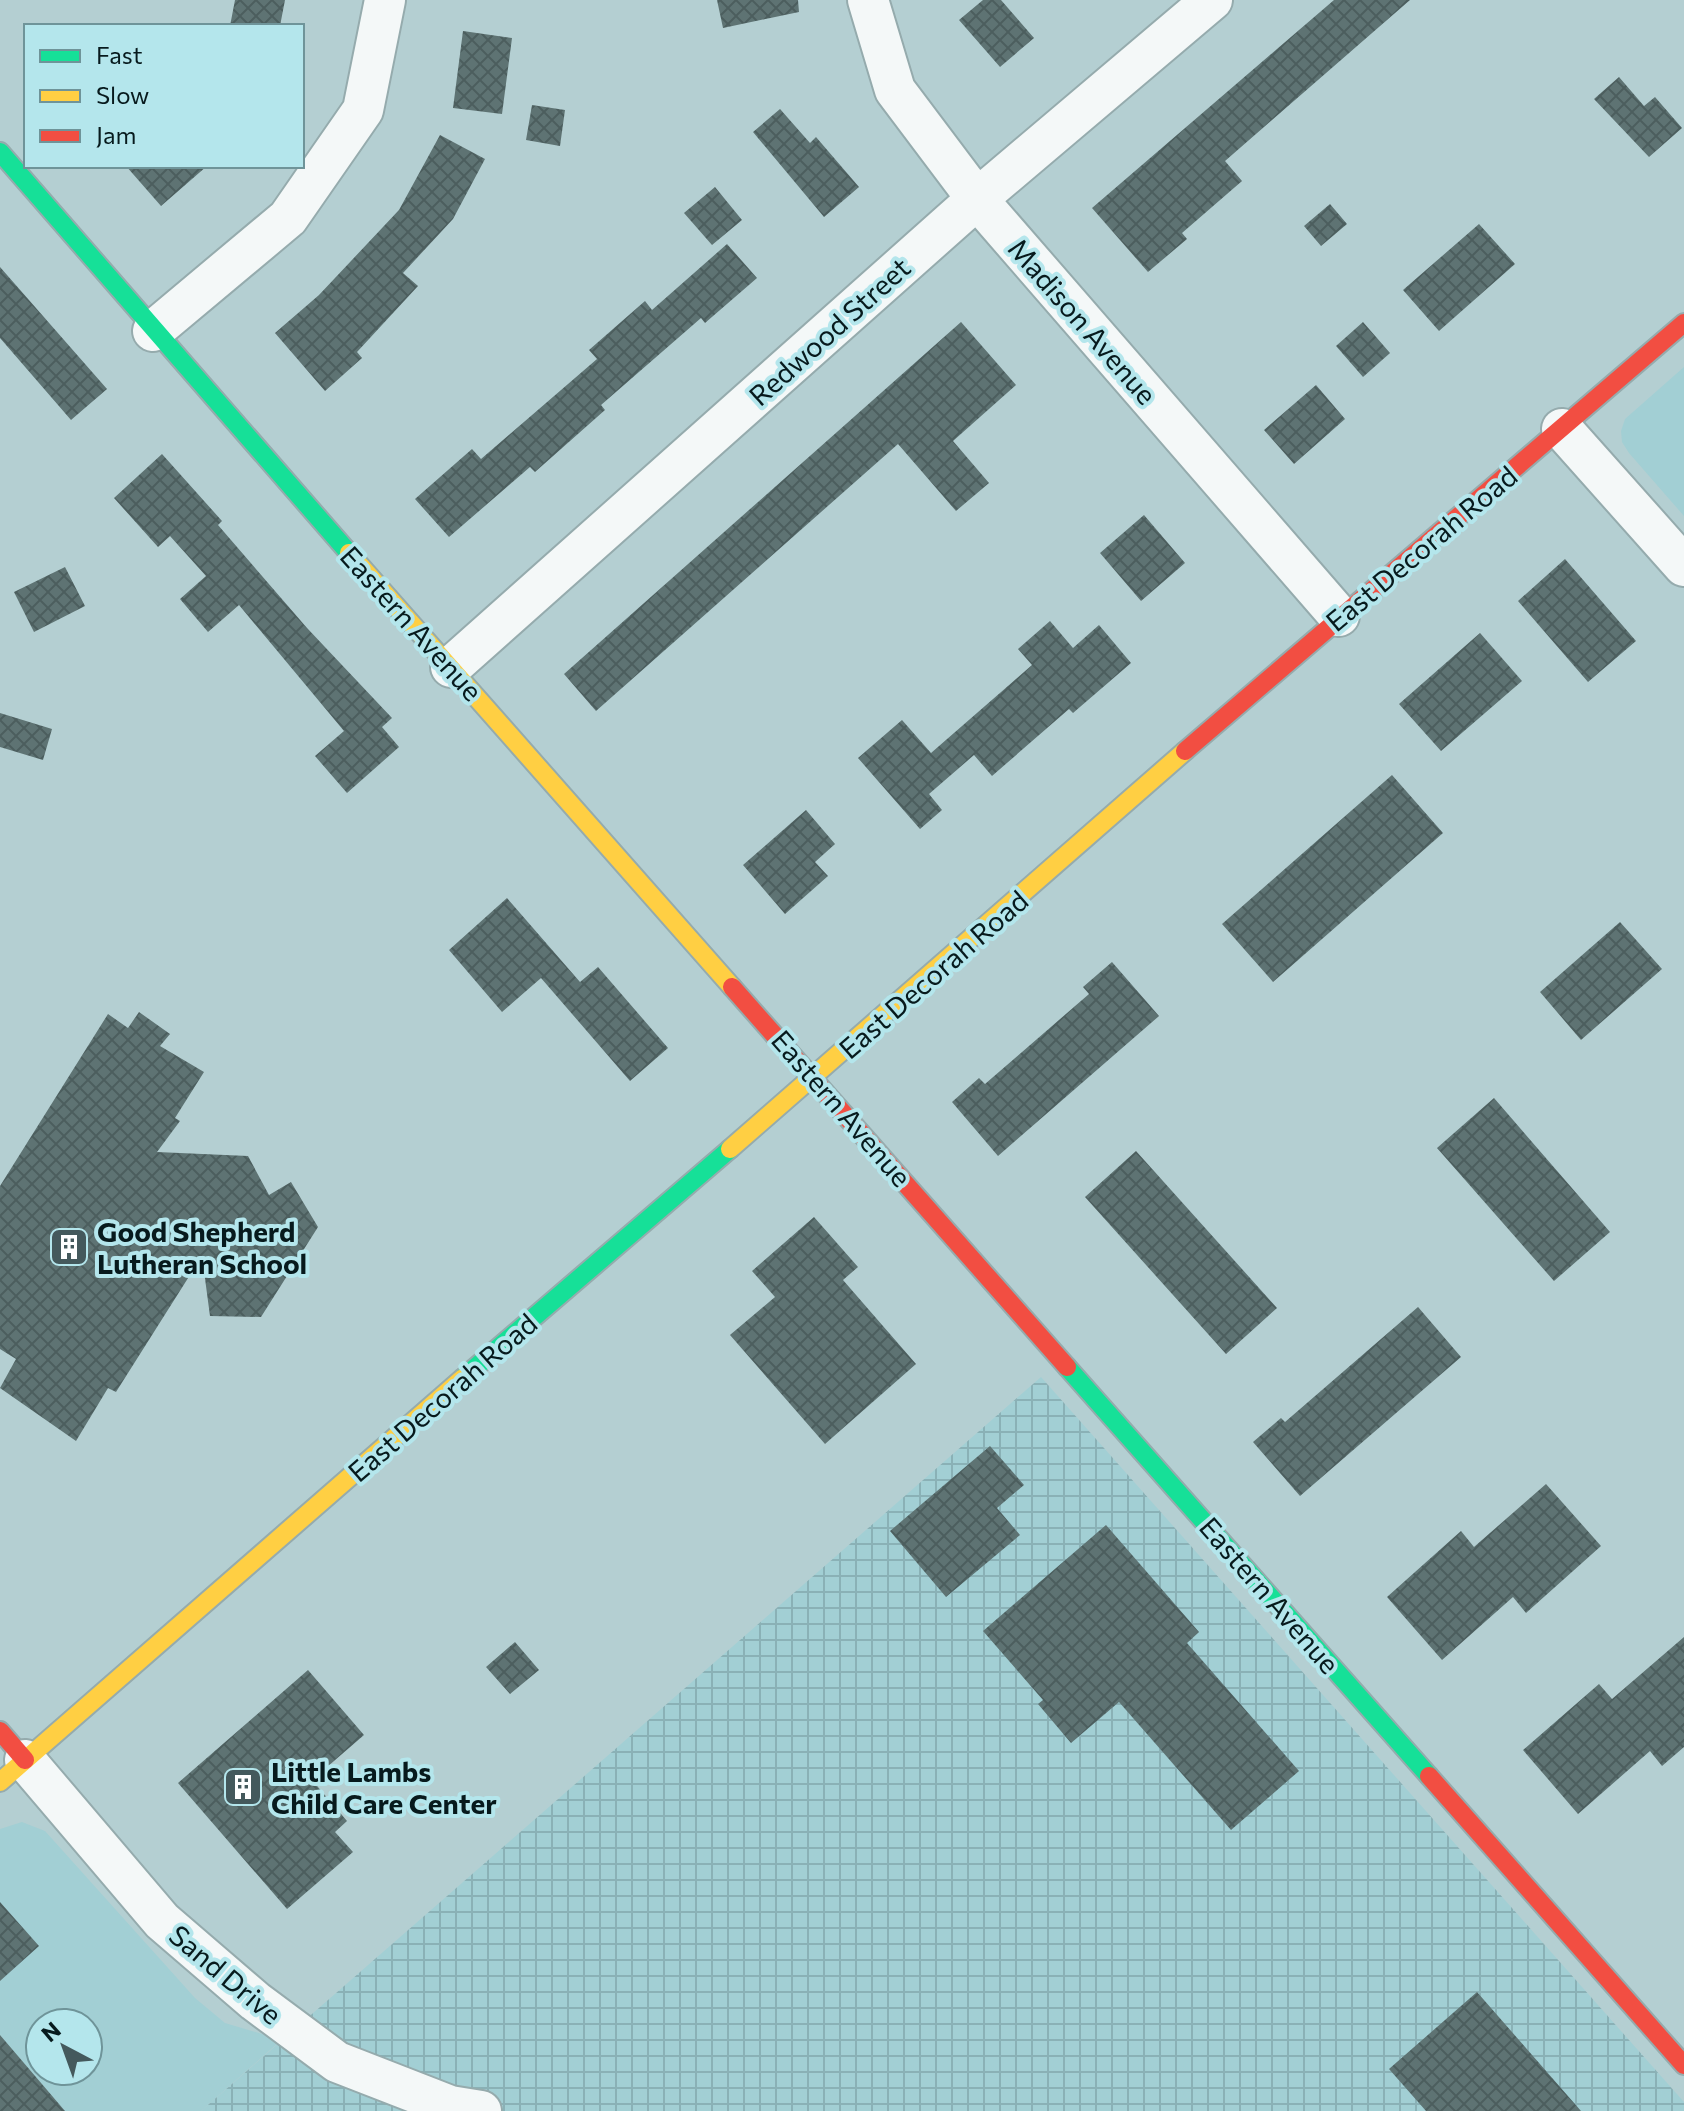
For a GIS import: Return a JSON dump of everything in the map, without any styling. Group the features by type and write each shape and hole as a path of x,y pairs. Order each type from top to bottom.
{"street":[{"path":"153,331 288,218 363,110 385,0"},
{"name":"Madison Avenue","path":"868,0 895,90 977,199 1339,616"},
{"name":"Redwood Street","path":"451,667 977,199 1212,0"},
{"name":"Eastern Avenue","path":"0,152 153,331 815,1077 1684,2065"},
{"name":"East Decorah Road","path":"8,1758 815,1077 1339,616 1684,323"},
{"path":"1562,429 1684,566"},
{"name":"Sand Drive","path":"8,1758 162,1921 255,2001 337,2062 450,2106 481,2111"}],"shaded area":[{"path":"1684,367 1684,516 1629,453 1622,442 1621,431 1625,419"},
{"path":"1041,1377 1684,2102 1684,2111 201,2111"},
{"path":"22,1822 45,1831 195,1998 225,2023 262,2034 278,2043 201,2111 0,2111 0,1829"}],"building":[{"path":"235,0 285,0 280,24 230,24"},
{"path":"717,0 798,0 799,12 723,28"},
{"path":"983,0 1001,0 1034,38 1000,67 959,20"},
{"path":"1334,0 1410,0 1225,161 1242,181 1182,233 1187,239 1148,272 1092,208"},
{"path":"463,31 512,38 502,114 453,108"},
{"path":"1619,77 1644,106 1655,97 1682,128 1649,157 1594,99"},
{"path":"532,105 565,110 560,146 526,140"},
{"path":"780,109 810,143 816,137 859,187 824,217 753,132"},
{"path":"440,135 485,159 453,219 403,273 418,286 357,352 362,358 325,391 275,333 319,295 399,210"},
{"path":"128,168 205,168 161,206"},
{"path":"715,187 742,220 712,245 684,213"},
{"path":"1330,204 1347,224 1321,246 1304,226"},
{"path":"1479,224 1515,264 1439,331 1403,290"},
{"path":"727,244 757,278 705,323 701,318 601,405 605,410 535,472 530,467 449,537 415,499 472,449 481,459 597,359 589,350 645,301 652,310"},
{"path":"0,267 107,389 71,420 0,338"},
{"path":"961,322 1016,385 953,441 989,483 956,511 898,444 596,711 564,674"},
{"path":"1363,322 1390,353 1363,377 1336,346"},
{"path":"1316,385 1345,419 1294,464 1264,430"},
{"path":"162,454 222,521 218,525 307,628 392,718 382,727 399,747 347,793 315,756 344,731 239,605 208,632 180,599 206,576 170,536 158,547 114,498"},
{"path":"1144,515 1185,563 1141,601 1100,553"},
{"path":"1565,559 1636,641 1588,682 1518,601"},
{"path":"65,567 85,606 34,632 14,592"},
{"path":"1050,621 1073,648 1099,625 1131,663 1073,713 1069,709 992,776 974,755 929,794 942,810 920,829 858,758 902,720 931,753 1032,665 1018,649"},
{"path":"1480,633 1522,681 1441,751 1399,704"},
{"path":"0,713 52,729 43,760 0,747"},
{"path":"1392,775 1443,833 1273,982 1222,924"},
{"path":"806,810 835,844 815,862 828,876 785,914 743,865"},
{"path":"507,898 580,982 598,967 668,1048 630,1081 541,978 502,1012 449,950"},
{"path":"1620,922 1662,969 1581,1040 1540,992"},
{"path":"1112,962 1159,1016 998,1156 952,1102 979,1078 985,1084 1089,994 1083,987"},
{"name":"Good Shepherd Lutheran School","path":"139,1012 170,1034 160,1046 204,1072 175,1118 180,1121 157,1152 248,1156 269,1195 291,1182 318,1227 261,1317 210,1316 202,1256 116,1392 108,1388 76,1441 0,1388 16,1359 0,1349 0,1186 108,1014 128,1028"},
{"path":"1494,1098 1610,1232 1554,1281 1437,1148"},
{"path":"1136,1151 1277,1308 1226,1354 1085,1197"},
{"path":"814,1217 858,1267 843,1280 916,1364 825,1444 730,1335 775,1297 752,1271"},
{"path":"1418,1307 1461,1357 1300,1496 1253,1442 1281,1418 1285,1422"},
{"path":"990,1446 1024,1485 997,1508 1020,1535 946,1597 890,1531"},
{"path":"1546,1484 1601,1546 1526,1613 1513,1597 1442,1660 1387,1597 1461,1531 1474,1547"},
{"path":"1106,1525 1199,1632 1187,1643 1299,1771 1231,1830 1119,1702 1071,1743 1038,1704 1043,1700 983,1631"},
{"path":"1684,1637 1684,1747 1662,1766 1650,1751 1578,1814 1523,1750 1599,1684 1612,1699"},
{"path":"515,1642 539,1670 510,1694 486,1667"},
{"name":"Little Lambs Child Care Center","path":"308,1670 364,1735 312,1780 347,1821 335,1832 353,1852 287,1909 178,1783"},
{"path":"0,1902 39,1946 0,1981"},
{"path":"1477,1992 1581,2111 1426,2111 1389,2069"},
{"path":"0,2035 24,2063 24,2087 44,2087 65,2111 0,2111"}],"traffic: fast":[{"path":"0,152 349,553"},
{"path":"463,1378 730,1149"},
{"path":"1067,1367 1429,1776"}],"traffic: slow":[{"path":"349,553 732,987"},
{"path":"730,1149 1185,751"},
{"path":"0,1782 463,1378"}],"traffic: jam":[{"path":"1185,751 1684,323"},
{"path":"732,987 1067,1367"},
{"path":"0,1731 25,1760"},
{"path":"1429,1776 1684,2065"}],"place":[{"name":"Good Shepherd Lutheran School","path":"69,1247"},
{"name":"Little Lambs Child Care Center","path":"243,1787"}]}
